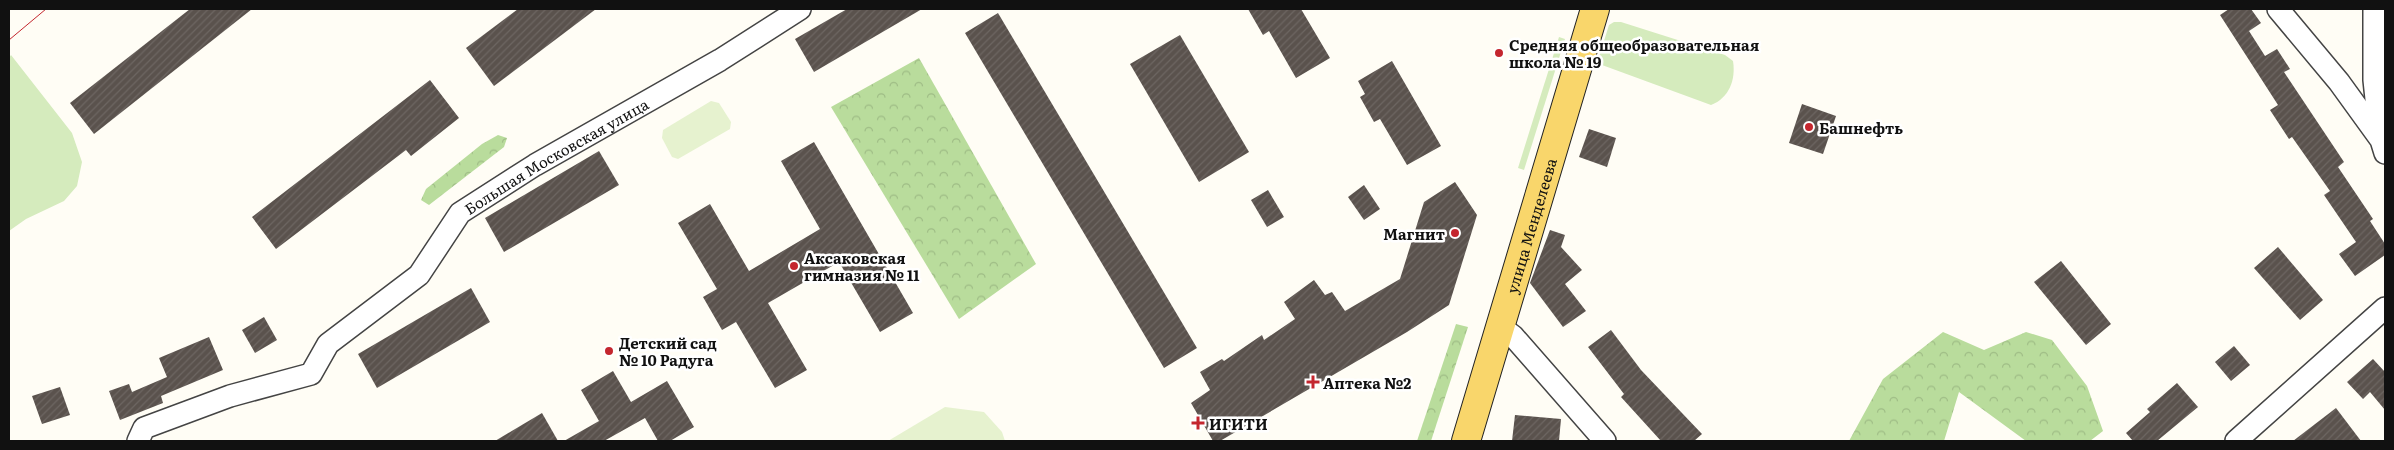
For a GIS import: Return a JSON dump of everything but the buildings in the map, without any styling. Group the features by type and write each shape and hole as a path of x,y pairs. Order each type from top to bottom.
{"main road":[{"name":"улица Менделеева","path":"1466,441 1595,9"}],"street":[{"name":"Большая Московская улица","path":"138,441 144,428 230,396 311,374 328,344 419,275 460,213 535,165 720,60 800,9"},
{"path":"2278,9 2339,82 2383,146"},
{"path":"2374,9 2383,146"},
{"path":"2236,441 2385,308"},
{"path":"1501,327 1513,336 1605,441"}],"green space":[{"path":"1614,22 1621,22 1725,55 1733,61 1734,68 1730,88 1722,98 1711,105 1602,65 1599,57 1609,25"},
{"path":"1559,37 1565,39 1524,170 1518,168"},
{"path":"11,55 72,133 82,162 77,186 64,201 26,219 9,231 9,58"},
{"path":"919,58 1036,264 959,319 831,107"},
{"path":"711,101 719,103 731,122 730,129 678,159 672,157 662,138 663,130"},
{"path":"498,135 507,138 504,147 429,205 421,200 426,189 482,144"},
{"path":"1456,324 1468,327 1431,441 1417,441"},
{"path":"1943,332 1984,350 2026,332 2052,340 2087,386 2103,431 2090,441 2026,441 1959,392 1944,441 1849,441 1883,379"},
{"path":"945,407 984,412 1002,432 1005,441 888,441"}],"tram line":[{"path":"9,40 46,9"}],"place":[{"name":"Средняя общеобразовательная школа № 19","path":"1499,53"},
{"name":"Башнефть","path":"1809,127"},
{"name":"Магнит","path":"1455,233"},
{"name":"Аксаковская гимназия № 11","path":"794,266"},
{"name":"Детский сад № 10 Радуга","path":"609,351"},
{"name":"Аптека №2","path":"1313,382"},
{"name":"ИГИТИ","path":"1198,423"}]}
